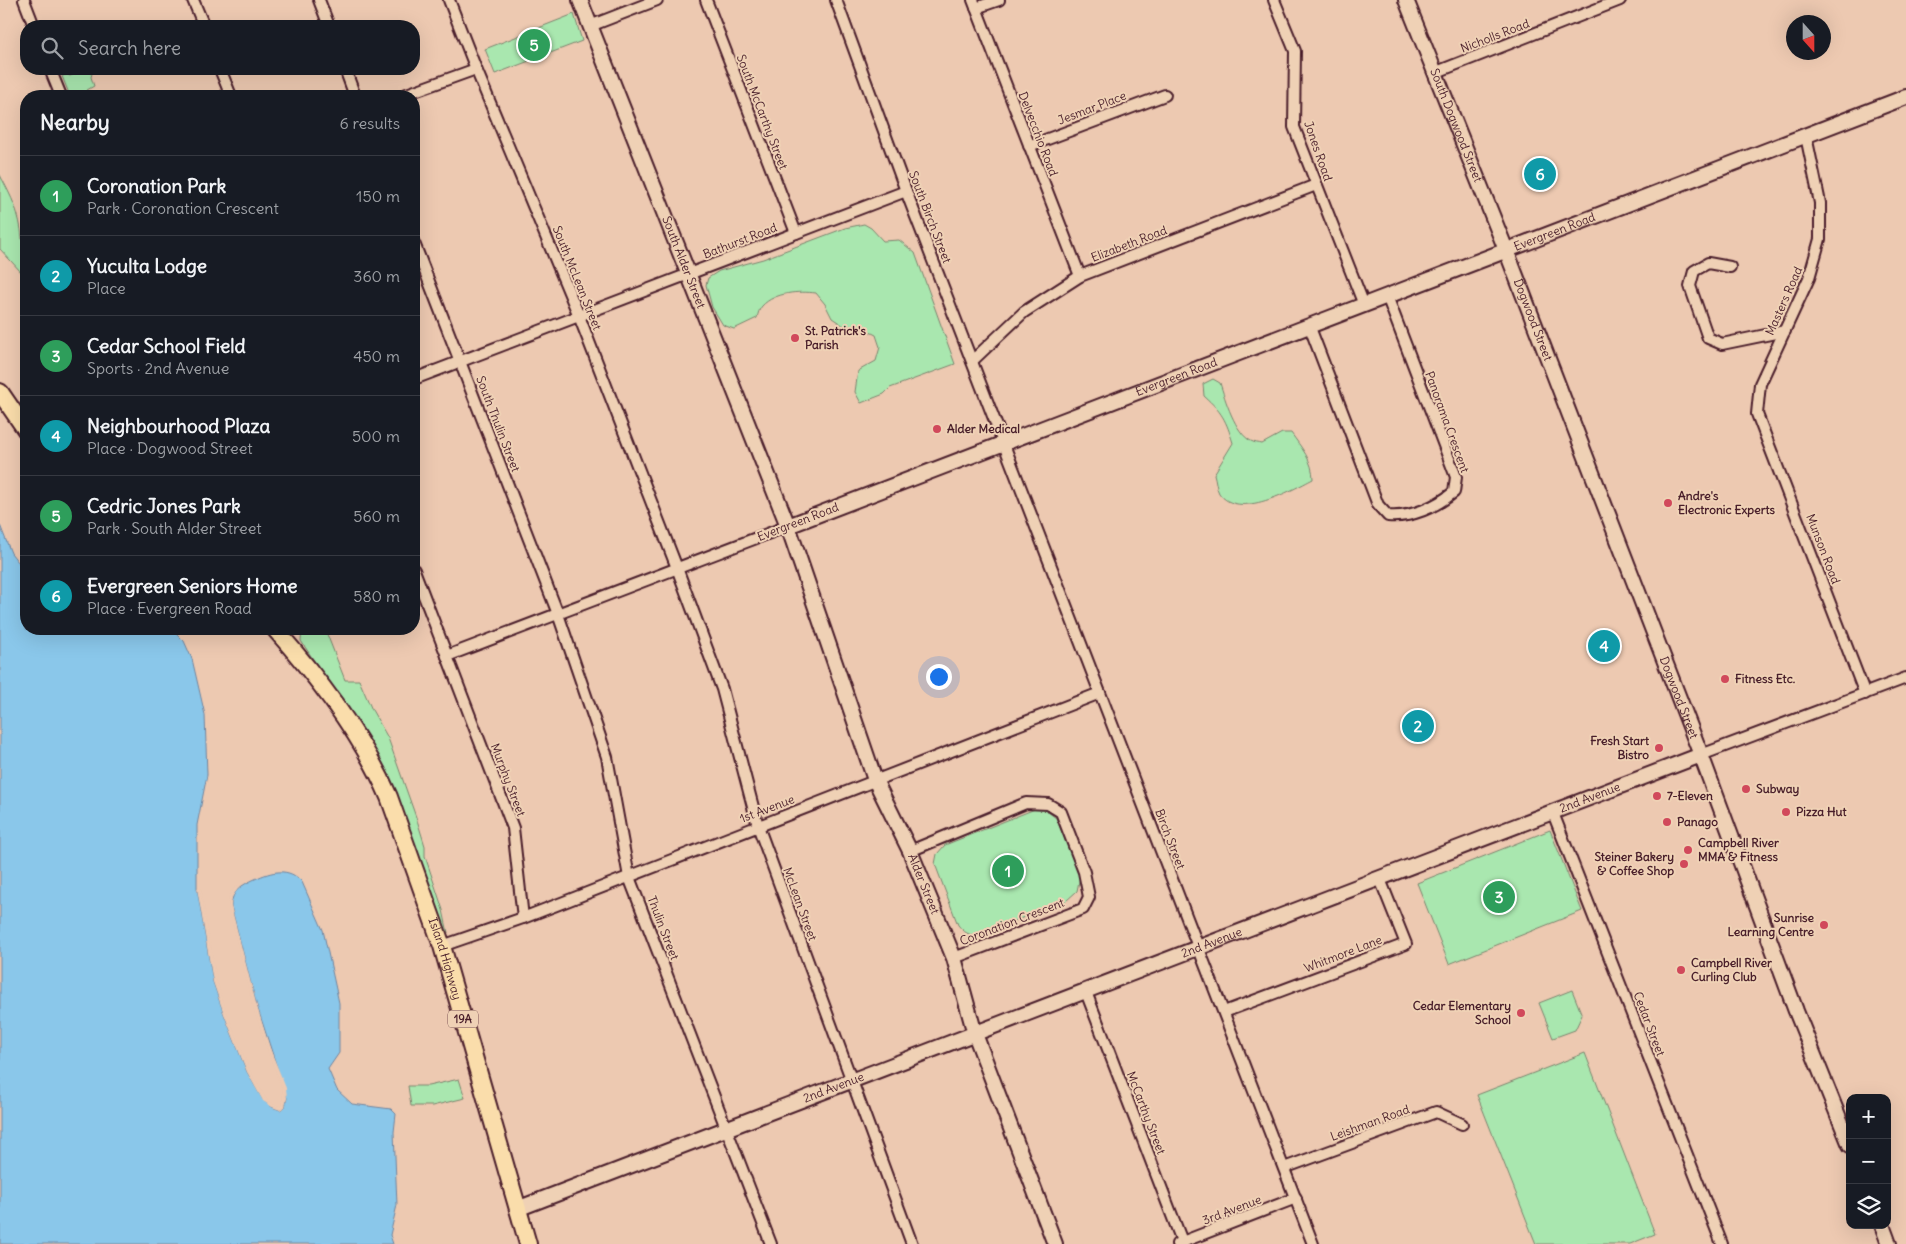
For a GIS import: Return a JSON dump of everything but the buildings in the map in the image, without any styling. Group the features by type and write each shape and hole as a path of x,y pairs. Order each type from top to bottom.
{"main road":[{"path":"0,392 20,421"},
{"name":"Island Highway","path":"280,635 302,659 341,713 380,775 389,797 442,946 528,1244"}],"street":[{"path":"24,0 32,20"},
{"path":"193,0 201,20"},
{"path":"319,0 327,20"},
{"name":"South McLean Street","path":"449,0 579,316 677,568"},
{"name":"South Alder Street","path":"580,0 788,526"},
{"path":"590,26 657,0"},
{"name":"South McCarthy Street","path":"706,0 796,233"},
{"name":"South Birch Street","path":"836,0 906,191 1004,443"},
{"path":"974,4 999,0"},
{"name":"Jones Road","path":"1274,0 1295,52 1294,127 1364,305"},
{"name":"South Dogwood Street","path":"1406,0 1506,250"},
{"name":"Nicholls Road","path":"1434,73 1620,0"},
{"name":"Delvecchio Road","path":"974,4 1080,276"},
{"path":"418,90 476,69"},
{"path":"52,75 58,90"},
{"path":"222,75 229,90"},
{"path":"347,75 353,90"},
{"name":"Jesmar Place","path":"1029,146 1165,95"},
{"name":"Evergreen Road","path":"447,656 1906,97"},
{"name":"Masters Road","path":"1757,414 1760,384 1809,278 1820,239 1820,203 1806,136"},
{"name":"Elizabeth Road","path":"972,361 1024,312 1080,276 1316,185"},
{"name":"Bathurst Road","path":"420,377 906,191"},
{"name":"Dogwood Street","path":"1506,250 1701,755 1796,1011 1848,1139"},
{"name":"South Thulin Street","path":"420,258 558,614"},
{"path":"1730,267 1708,264 1694,271 1690,286 1708,338 1722,344 1785,332"},
{"name":"Panorama Crescent","path":"1309,326 1378,505 1388,516 1403,517 1420,511 1444,501 1454,492 1456,477 1387,296"},
{"name":"Munson Road","path":"1757,414 1865,694"},
{"name":"Birch Street","path":"1004,443 1313,1244"},
{"name":"Alder Street","path":"788,526 875,780 910,851 954,958 976,1034 1054,1244"},
{"name":"McLean Street","path":"677,568 722,689 758,826 912,1244"},
{"name":"Murphy Street","path":"420,586 513,828 523,918"},
{"name":"Thulin Street","path":"558,614 607,757 629,877 772,1244"},
{"name":"2nd Avenue","path":"517,1209 1906,678"},
{"name":"1st Avenue","path":"442,946 523,918 1100,692"},
{"name":"Coronation Crescent","path":"910,851 1026,803 1048,804 1061,812 1084,872 1089,897 1084,909 954,958"},
{"name":"Cedar Street","path":"1553,813 1722,1244"},
{"name":"Whitmore Lane","path":"1224,1012 1406,944 1380,879"},
{"name":"McCarthy Street","path":"1086,992 1181,1243"},
{"name":"Leishman Road","path":"1284,1168 1436,1112 1462,1124"},
{"name":"3rd Avenue","path":"1181,1243 1296,1198"},
{"path":"1883,1229 1889,1244"}],"green space":[{"path":"574,14 582,41 495,74 485,49"},
{"path":"92,75 94,86 87,90 68,90 62,76"},
{"path":"0,175 15,206 19,221 20,271 0,249"},
{"path":"864,224 871,228 883,241 899,240 915,253 955,364 890,388 884,394 861,403 855,392 858,371 876,361 880,347 876,335 862,328 847,328 832,318 825,304 816,293 809,292 780,295 767,301 761,307 757,318 734,329 723,325 712,307 706,285 708,278 719,271 763,259 845,228"},
{"path":"1213,379 1220,383 1231,415 1245,437 1252,442 1262,444 1282,433 1291,433 1309,460 1313,479 1279,496 1252,504 1239,504 1228,501 1219,493 1214,474 1233,443 1223,417 1204,396 1203,384"},
{"path":"302,635 327,635 345,680 359,680 372,710 388,738 417,820 425,846 425,856 443,910 448,933 446,933 327,680 301,641"},
{"path":"1035,809 1044,809 1056,818 1080,876 1077,891 1066,901 978,935 967,933 958,925 935,864 937,854 945,845"},
{"path":"1550,830 1582,911 1449,964 1417,883"},
{"path":"1572,990 1582,1015 1575,1030 1553,1038 1539,1003"},
{"path":"1585,1053 1655,1234 1630,1244 1536,1244 1477,1095"},
{"path":"459,1079 465,1098 432,1106 411,1106 408,1086 428,1086"}],"water":[{"path":"0,525 11,553 20,564 20,635 178,635 184,641 192,659 205,715 207,775 197,825 197,888 213,982 224,1014 247,1072 263,1100 280,1110 285,1107 287,1098 256,1003 231,906 233,896 238,889 261,876 274,872 292,874 302,882 323,930 339,1003 339,1053 328,1069 337,1090 352,1104 391,1109 396,1114 394,1132 397,1205 390,1235 393,1244 0,1244"}],"pier":[{"path":"237,886 240,886 232,897 231,906 256,1003 269,1046 286,1088 287,1098 285,1107 280,1110 263,1101 247,1072 213,982 197,888 200,888 216,981 226,1013 249,1071 265,1099 273,1105 283,1106 283,1089 253,1004 229,907 229,896"}],"place":[{"name":"Cedric Jones Park","path":"534,45"},
{"name":"Evergreen Seniors Home","path":"1540,174"},
{"name":"St. Patrick's Parish","path":"795,338"},
{"name":"Alder Medical","path":"937,429"},
{"name":"Andre's Electronic Experts","path":"1668,503"},
{"name":"Neighbourhood Plaza","path":"1604,646"},
{"name":"Fitness Etc.","path":"1725,679"},
{"name":"Yuculta Lodge","path":"1418,726"},
{"name":"Fresh Start Bistro","path":"1659,748"},
{"name":"Subway","path":"1746,789"},
{"name":"7-Eleven","path":"1657,796"},
{"name":"Pizza Hut","path":"1786,812"},
{"name":"Panago","path":"1667,822"},
{"name":"Campbell River MMA & Fitness","path":"1688,850"},
{"name":"Steiner Bakery & Coffee Shop","path":"1684,864"},
{"name":"Coronation Park","path":"1008,871"},
{"name":"Cedar School Field","path":"1499,897"},
{"name":"Sunrise Learning Centre","path":"1824,925"},
{"name":"Campbell River Curling Club","path":"1681,970"},
{"name":"Cedar Elementary School","path":"1521,1013"}]}
